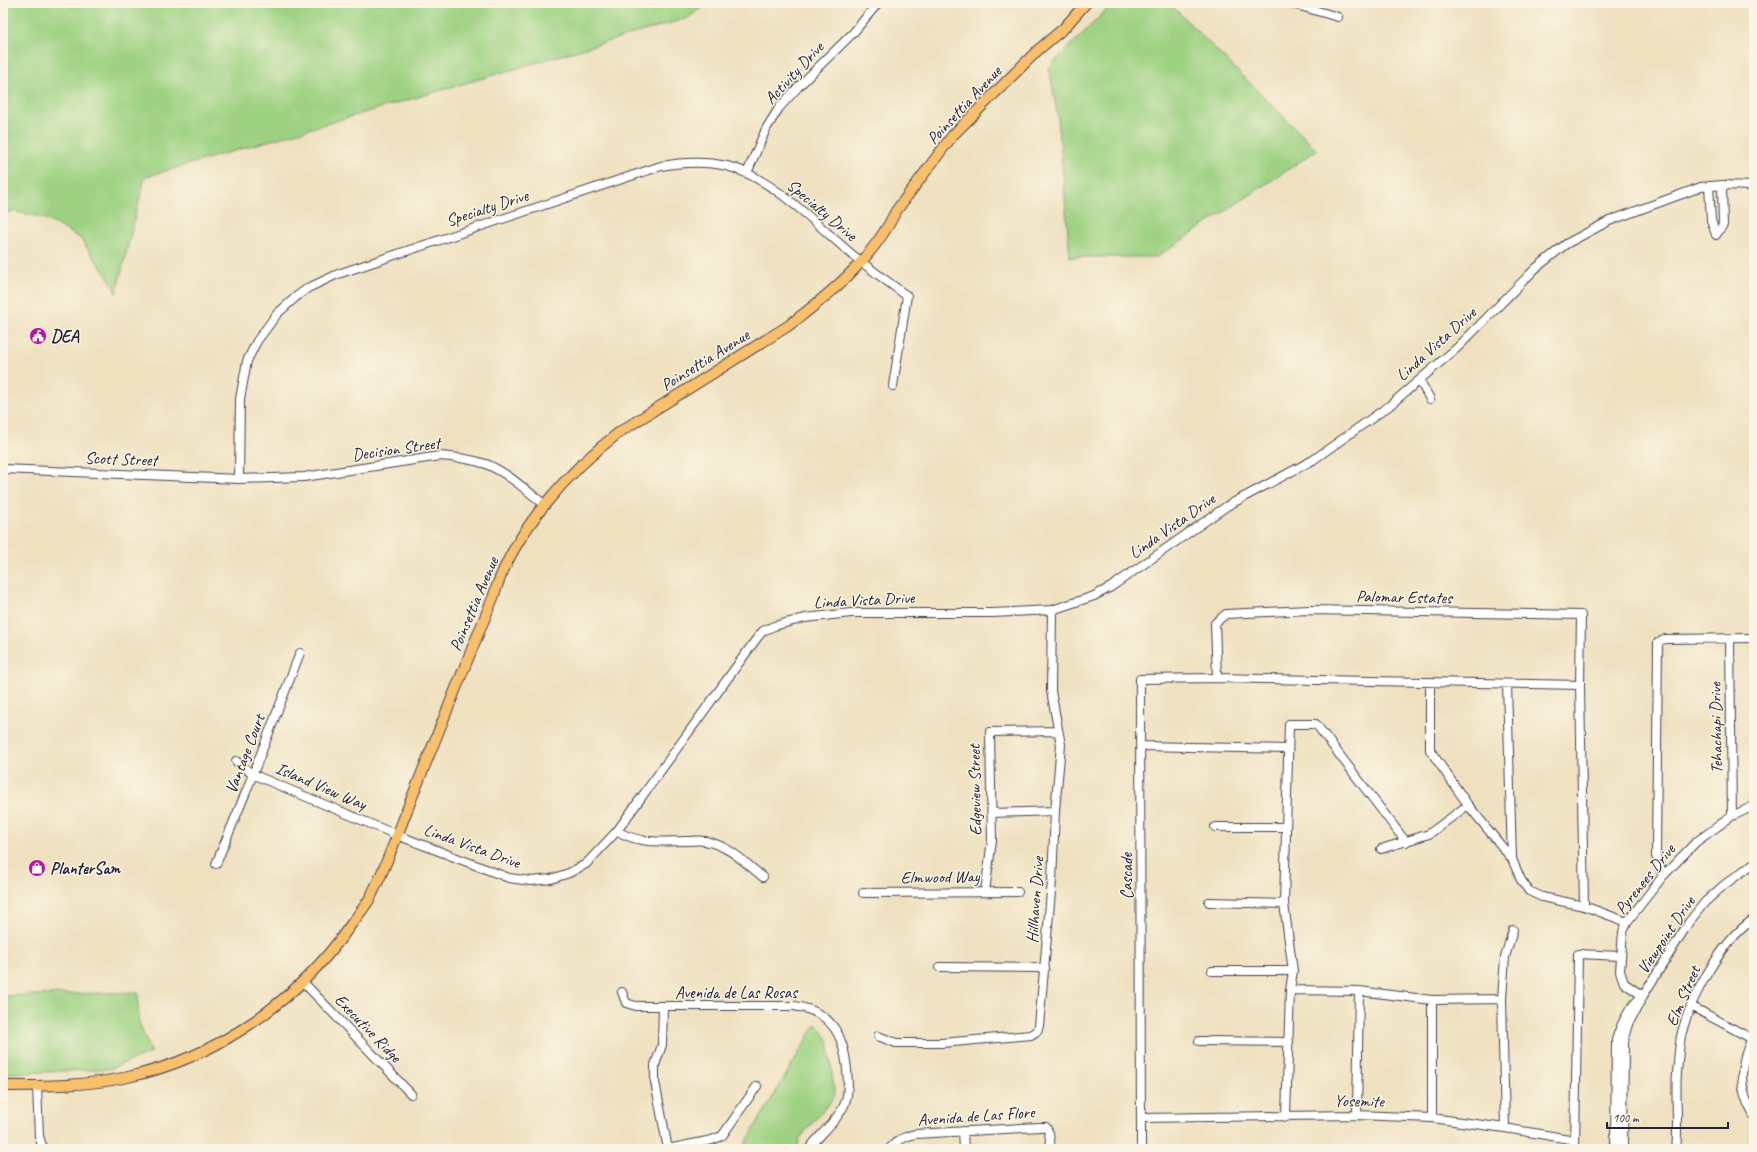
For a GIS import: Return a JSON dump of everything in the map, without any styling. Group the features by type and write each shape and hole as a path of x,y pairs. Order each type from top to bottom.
{"main road":[{"name":"Poinsettia Avenue","path":"3,1086 92,1084 118,1079 185,1060 232,1036 269,1012 304,982 336,947 369,899 391,852 493,598 499,578 527,529 545,504 561,485 599,448 621,431 788,326 835,287 872,249 890,224 896,212 953,135 1038,50 1064,28 1086,3"}],"street":[{"name":"Activity Drive","path":"747,173 766,129 779,108 798,87 853,33 878,3"},
{"path":"1290,3 1338,17"},
{"name":"Specialty Drive","path":"239,479 240,399 247,361 257,341 277,314 308,288 338,274 661,166 681,163 704,163 728,166 747,173 777,191 861,262 907,296 893,386"},
{"path":"1709,186 1711,220 1716,235 1723,225 1722,185"},
{"name":"Linda Vista Drive","path":"397,835 509,878 532,881 551,879 569,873 586,864 617,831 763,631 774,626 805,618 851,613 992,613 1052,610 1082,601 1111,587 1227,506 1313,460 1389,406 1458,348 1536,268 1566,244 1609,221 1695,189 1722,185 1754,186"},
{"path":"1420,381 1430,399"},
{"name":"Decision Street","path":"239,479 304,477 440,456 462,458 486,464 505,475 545,504"},
{"name":"Scott Street","path":"3,469 239,479"},
{"name":"Hillhaven Drive","path":"878,1036 896,1043 942,1044 1031,1035 1037,1031 1039,1026 1052,881 1055,812 1061,745 1051,691 1052,610"},
{"name":"Palomar Estates","path":"1217,678 1215,622 1226,614 1317,610 1582,615 1580,685"},
{"path":"1663,876 1656,856 1658,642 1665,639 1754,638"},
{"name":"Tehachapi Drive","path":"1730,639 1732,816"},
{"name":"Vantage Court","path":"216,864 300,653"},
{"path":"1217,678 1580,685 1584,906"},
{"name":"Cascade","path":"1141,1149 1140,679 1217,678"},
{"path":"1430,682 1430,750 1468,805 1512,859 1521,880 1529,891 1542,897 1584,906 1627,922"},
{"path":"1508,684 1512,859"},
{"path":"1286,1116 1290,990 1293,971 1284,904 1289,724 1316,724 1406,842"},
{"name":"Edgeview Street","path":"985,892 992,840 990,732 1058,731"},
{"path":"1141,746 1288,749"},
{"name":"Island View Way","path":"236,761 252,774 397,835"},
{"path":"1381,849 1429,834 1468,805"},
{"name":"Pyrenees Drive","path":"1643,996 1624,983 1620,971 1623,932 1627,922 1663,876 1696,842 1732,816 1754,806"},
{"path":"992,813 1055,812"},
{"path":"1215,827 1286,827"},
{"path":"617,831 642,842 705,841 721,846 740,857 762,877"},
{"name":"Viewpoint Drive","path":"1623,1149 1624,1041 1630,1021 1643,996 1689,922 1705,902 1724,885 1754,863"},
{"name":"Elmwood Way","path":"863,893 1018,892"},
{"path":"1210,902 1284,904"},
{"name":"Elm Street","path":"1676,1149 1677,1073 1681,1036 1691,1006 1715,961 1726,944 1744,926 1754,919"},
{"path":"1504,1128 1502,999 1505,957 1513,930"},
{"path":"1575,1149 1578,954 1620,956"},
{"path":"939,967 1044,968"},
{"path":"1212,971 1293,971"},
{"name":"Executive Ridge","path":"304,982 411,1094"},
{"path":"1290,990 1359,991 1432,1000 1502,999"},
{"path":"1357,1114 1359,991"},
{"name":"Avenida de Las Rosas","path":"622,992 626,1004 636,1006 794,1006 808,1008 824,1017 833,1026 843,1044 848,1090 845,1104 838,1116 809,1149"},
{"name":"Viewpoint Drive","path":"1615,1149 1616,1040 1620,1027 1630,1007 1643,996"},
{"path":"1432,1000 1432,1118"},
{"path":"1691,1006 1753,1037 1744,1056 1741,1077 1743,1093 1754,1116"},
{"path":"663,1007 662,1045 655,1065 655,1082 668,1149 712,1140 722,1136 757,1086"},
{"path":"1199,1041 1289,1042"},
{"path":"37,1086 39,1136 43,1149"},
{"name":"Yosemite","path":"1141,1118 1357,1114 1432,1118 1576,1140"},
{"name":"Avenida de Las Flore","path":"889,1149 895,1142 904,1137 915,1134 1046,1127 1049,1132 1051,1149"},
{"path":"963,1131 964,1149"}],"green space":[{"path":"3,3 708,3 688,18 145,177 116,294 110,280 80,238 44,218 13,211 3,213"},
{"path":"1113,3 1169,3 1317,150 1157,257 1070,257 1058,118 1049,67"},
{"path":"138,992 139,1022 151,1053 109,1069 3,1074 3,996"},
{"path":"816,1024 828,1039 835,1096 800,1138 797,1149 742,1149"}],"place":[{"name":"DEA","path":"38,336"},
{"name":"PlanterSam","path":"37,868"}]}
